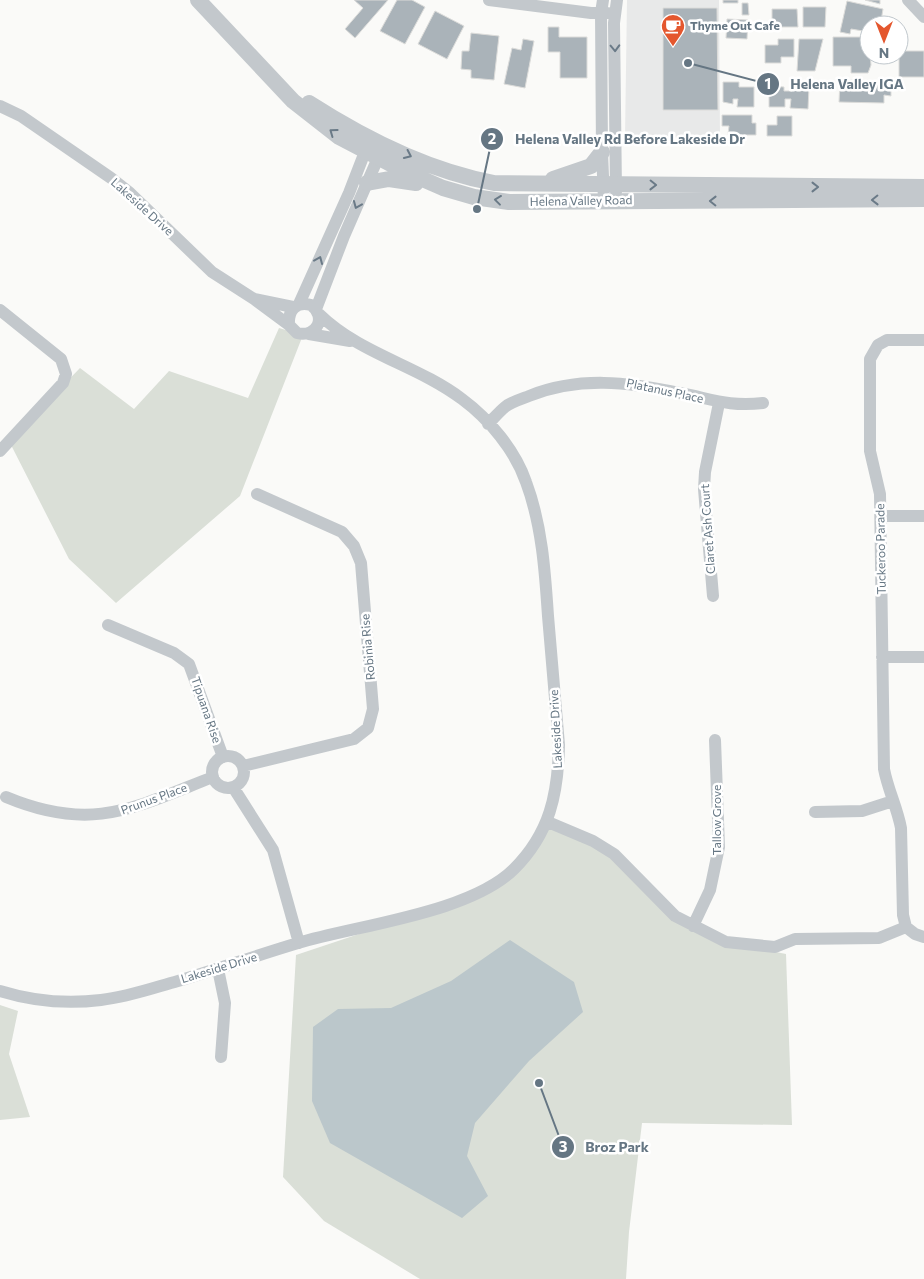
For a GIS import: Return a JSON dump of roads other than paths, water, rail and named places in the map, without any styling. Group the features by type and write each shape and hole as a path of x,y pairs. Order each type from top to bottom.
{"street":[{"name":"Helena Valley Road","path":"198,0 274,80 318,108 374,148 443,188 474,197 509,202 610,192 924,187"},
{"path":"489,0 550,8 616,6 610,192"},
{"path":"908,0 924,17"},
{"path":"602,6 602,152 610,192"},
{"name":"Lakeside Drive","path":"0,106 21,116 111,178 130,193 212,272 254,299 289,325 297,334 309,334 353,342"},
{"name":"Helena Valley Road","path":"374,148 467,178 494,183 537,184 610,192 781,202 924,199"},
{"path":"309,334 316,330 319,322 317,311 367,183 374,148"},
{"path":"289,325 289,315 296,306 349,193 374,148"},
{"path":"537,184 591,166 602,152"},
{"path":"367,183 388,179 443,188"},
{"name":"Lakeside Drive","path":"0,991 36,999 67,1002 101,1000 135,994 299,943 461,901 494,884 513,870 530,850 548,822 559,774 559,745 544,559 536,515 526,480 510,449 462,399 438,383 353,342 311,305 296,306 254,299"},
{"path":"0,310 61,360 66,374 63,382 0,451"},
{"name":"Tuckeroo Parade","path":"906,927 903,914 903,843 898,814 888,790 884,769 881,516 880,494 870,451 870,360 878,345 887,340 924,340"},
{"name":"Platanus Place","path":"488,424 506,406 519,400 557,386 582,382 607,381 637,384 734,405 763,403"},
{"name":"Claret Ash Court","path":"713,596 704,489 718,403"},
{"name":"Robinia Rise","path":"243,766 354,739 368,728 373,709 361,563 354,546 342,532 257,494"},
{"path":"881,516 924,516"},
{"name":"Tipuana Rise","path":"108,625 174,653 189,664 222,757"},
{"path":"882,657 924,657"},
{"name":"Tallow Grove","path":"693,926 710,890 719,847 715,740"},
{"name":"Tipuana Rise","path":"213,777 213,765 222,757 235,757 243,766"},
{"path":"213,777 221,786 233,787 242,778 243,766"},
{"name":"Prunus Place","path":"6,797 51,813 68,816 98,814 131,808 213,777"},
{"path":"233,787 273,850 299,943"},
{"path":"815,812 862,811 893,801"},
{"path":"548,822 592,841 614,854 663,907 675,916 726,942 775,947 795,939 879,938 906,927 915,934 924,937"},
{"path":"218,969 225,1003 221,1057"}],"place":[{"name":"Thyme Out Cafe","path":"673,47"},
{"name":"Helena Valley IGA","path":"688,63"},
{"name":"Helena Valley Rd Before Lakeside Dr","path":"477,209"},
{"name":"Broz Park","path":"539,1083"}]}
